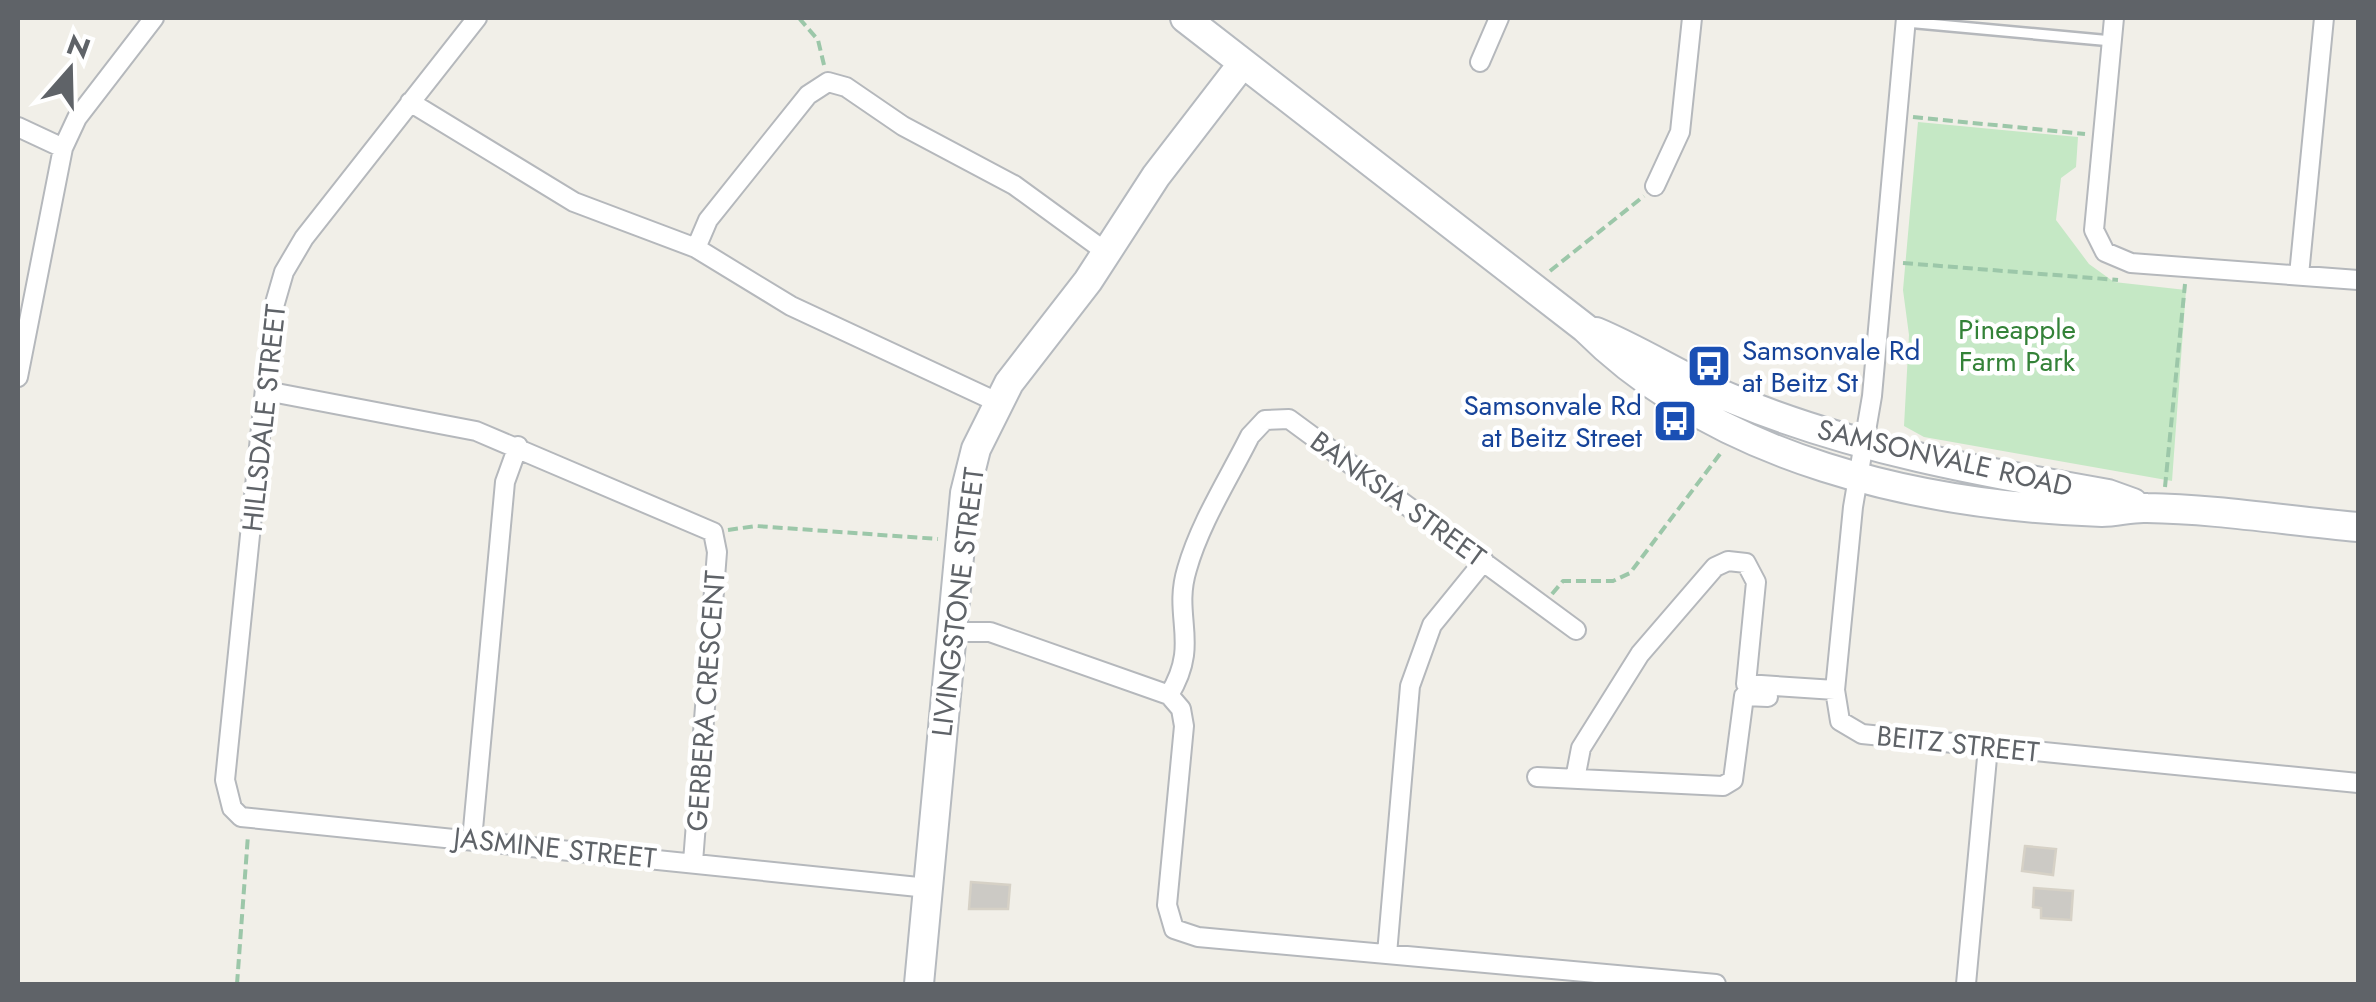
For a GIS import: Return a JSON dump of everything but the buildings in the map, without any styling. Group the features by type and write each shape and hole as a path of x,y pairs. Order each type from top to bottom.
{"main road":[{"name":"SAMSONVALE ROAD","path":"1186,18 1585,328 1622,364 1680,402 1777,449 1858,476 1983,500 2105,512 2144,507 2358,527"},
{"name":"LIVINGSTONE STREET","path":"919,984 964,493 976,450 998,402 1156,176 1243,63"},
{"name":"SAMSONVALE ROAD","path":"1585,328 1732,400 1864,444 2108,494 2144,507"}],"street":[{"path":"18,377 63,148 77,118 154,18"},
{"name":"HILLSDALE STREET","path":"245,825 232,808 225,780 273,310 284,272 304,238 477,18"},
{"path":"1480,62 1499,18"},
{"path":"1655,186 1680,132 1692,18"},
{"path":"2114,18 2094,230 2105,252 2131,262 2358,280"},
{"path":"2299,275 2324,18"},
{"path":"1834,696 1864,444 1906,20"},
{"path":"696,248 708,220 808,95 828,82 846,86 903,126 1014,185 1106,252"},
{"path":"410,102 574,202 696,248 791,306 998,402"},
{"path":"18,127 63,148"},
{"name":"GERBERA CRESCENT","path":"266,391 476,431 713,532 717,552 693,862"},
{"name":"BANKSIA STREET","path":"1169,695 1188,650 1182,600 1187,569 1250,436 1265,420 1289,419 1576,630"},
{"path":"472,840 505,482 518,446"},
{"path":"1575,779 1581,748 1640,654 1705,576 1728,561 1746,563 1756,582 1746,684 1834,696"},
{"path":"1387,954 1410,686 1432,625 1484,562"},
{"path":"952,632 990,632 1169,695 1181,709 1184,726 1167,904 1174,929 1198,937 1716,984"},
{"path":"1537,777 1723,786 1733,780 1737,767 1744,696 1834,696"},
{"name":"BEITZ STREET","path":"1834,696 1840,721 1862,734 2358,784"},
{"path":"1966,984 1988,747"},
{"name":"JASMINE STREET","path":"245,825 472,840 928,888"}],"lane":[{"path":"1906,20 2112,41"}],"path":[{"path":"798,18 818,40 828,82"},
{"path":"1912,117 2085,134"},
{"path":"1550,271 1655,186"},
{"path":"1900,263 2118,280"},
{"path":"2166,487 2185,284"},
{"path":"1543,605 1563,581 1612,581 1630,573 1723,450"},
{"path":"713,532 756,526 938,539"},
{"path":"237,984 245,825"}],"green space":[{"name":"Pineapple Farm Park","path":"1918,122 2078,137 2076,167 2061,178 2056,220 2089,264 2114,282 2186,290 2172,481 1924,437 1904,426 1909,335 1903,290"}],"place":[{"name":"Samsonvale Rd at Beitz St","path":"1709,366"},
{"name":"Samsonvale Rd at Beitz Street","path":"1675,421"}]}
